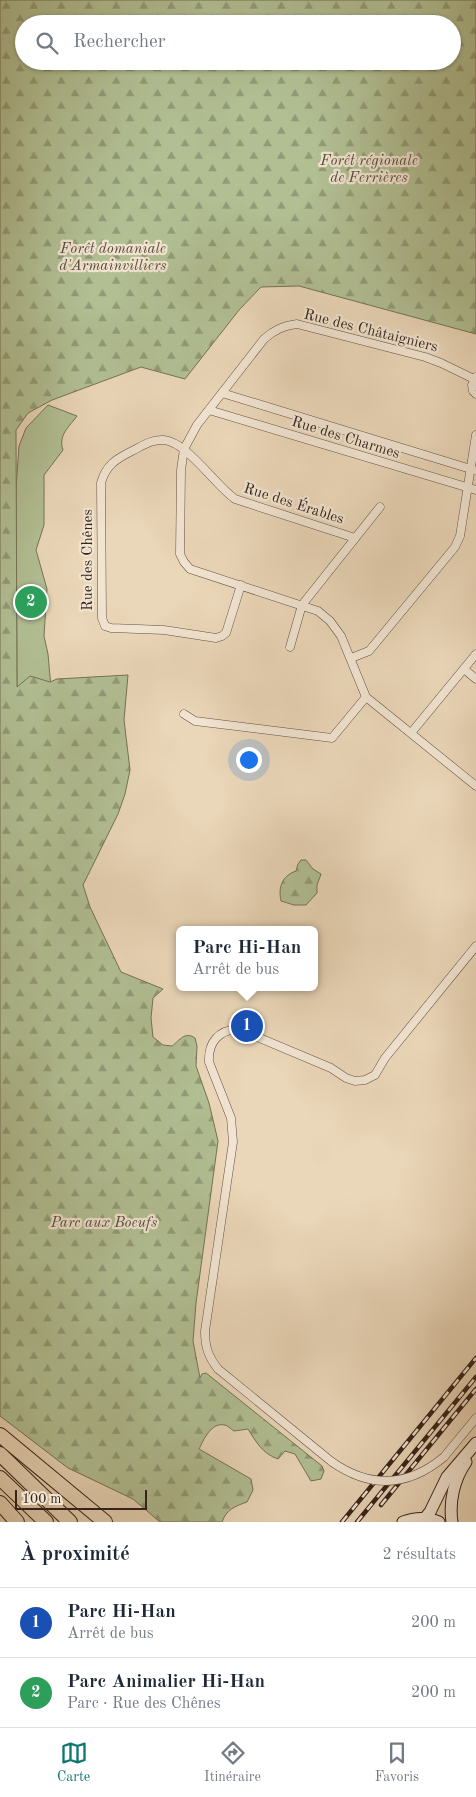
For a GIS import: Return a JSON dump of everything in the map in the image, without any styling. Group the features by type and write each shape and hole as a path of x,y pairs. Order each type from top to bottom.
{"highway":[{"path":"0,1435 105,1522"},
{"path":"0,1454 70,1522"},
{"path":"0,1478 46,1522"},
{"path":"0,1503 16,1522"}],"main road":[{"path":"425,1518 430,1512 447,1477 476,1443"},
{"path":"452,1522 452,1502 457,1478 476,1448"},
{"path":"403,1522 411,1519 425,1518 440,1522"}],"street":[{"name":"Rue des Châtaigniers","path":"366,697 341,636 330,621 318,611 190,569 184,562 180,554 181,470 184,449 197,425 264,339 272,332 285,326 297,324 424,357 441,362 475,378"},
{"path":"475,378 472,388 476,394"},
{"name":"Rue des Charmes","path":"222,393 474,470"},
{"name":"Rue des Charmes","path":"209,410 472,489"},
{"path":"351,658 368,651 455,547 460,536 472,489 476,435"},
{"name":"Rue des Chênes","path":"184,449 164,440 151,442 114,461 103,476 101,483 102,622 105,626 111,628 164,630 216,638 226,633 241,585"},
{"name":"Rue des Érables","path":"184,449 226,493 235,499 355,538"},
{"path":"290,647 302,605 380,507"},
{"path":"411,733 476,654"},
{"path":"464,669 476,679"},
{"path":"184,714 195,721 332,738 366,697 476,786"},
{"path":"476,946 385,1058 375,1074 365,1080 355,1081 346,1078 331,1068 238,1029 228,1030 218,1035 212,1043 208,1053 209,1062 230,1118 233,1142 205,1331 205,1346 210,1359 218,1369 332,1462 357,1477 387,1481 402,1480 418,1475 444,1457 476,1418"}],"green space":[{"path":"0,0 476,0 476,334 299,286 261,287 239,310 185,379 141,367 52,400 28,413 16,430 17,687 30,676 50,682 57,679 128,675 124,720 130,770 125,794 118,814 83,885 90,907 121,972 163,989 153,998 151,1018 153,1037 163,1045 172,1046 188,1035 195,1038 197,1046 196,1066 209,1103 218,1141 196,1303 193,1341 200,1378 202,1374 206,1373 322,1466 324,1471 321,1479 311,1481 295,1454 285,1451 278,1459 264,1451 248,1429 234,1431 224,1425 215,1426 208,1433 199,1449 251,1479 253,1490 247,1502 232,1509 226,1514 222,1522 160,1522 133,1499 68,1468 0,1416"},
{"path":"48,405 77,416 63,436 63,450 44,475 44,525 36,550 47,589 44,636 48,654 53,710 17,688 16,488 19,446 26,428"},
{"path":"301,860 306,860 313,869 321,874 317,885 317,893 306,905 294,905 281,901 280,891 282,883 287,876 296,871"}],"railway":[{"path":"342,1522 476,1358"},
{"path":"357,1522 476,1377"},
{"path":"381,1505 476,1389"}],"place":[{"name":"Parc Animalier Hi-Han","path":"31,602"},
{"name":"Parc Hi-Han","path":"247,1026"}],"park label":[{"name":"Forêt régionale de Ferrières","path":"369,168"},
{"name":"Forêt domaniale d'Armainvilliers","path":"113,256"},
{"name":"Parc aux Boeufs","path":"104,1222"}]}
